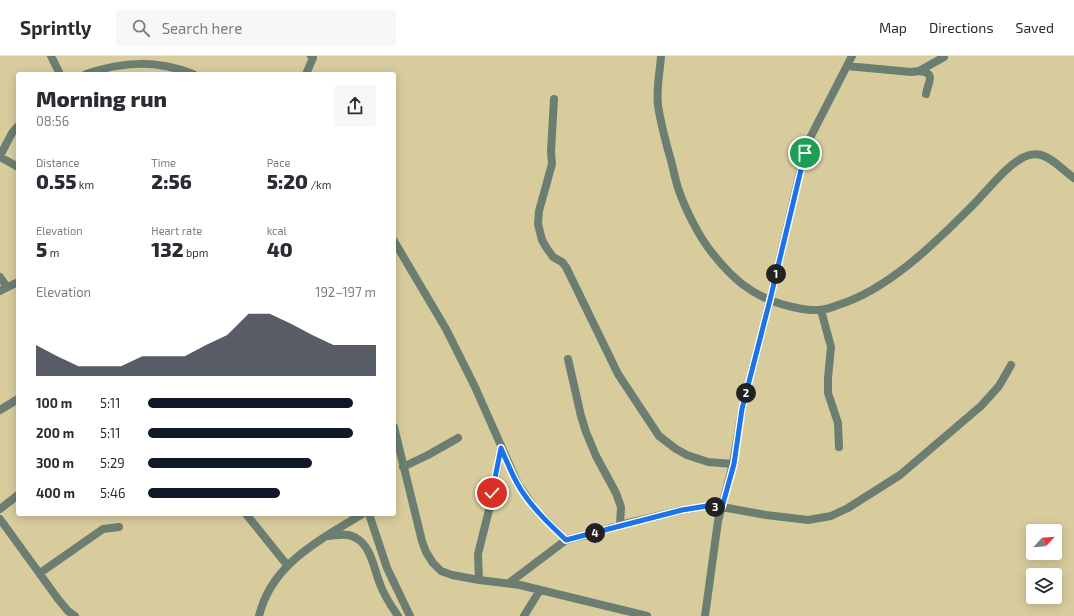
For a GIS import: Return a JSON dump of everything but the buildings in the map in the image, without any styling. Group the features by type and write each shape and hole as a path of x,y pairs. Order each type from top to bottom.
{"street":[{"path":"51,56 59,72"},
{"path":"661,56 658,105 664,136 678,190 704,241 722,265 741,284 762,297 770,300 804,310 821,310 851,301 869,293 916,258 969,210 1014,163 1021,158 1035,154 1044,155 1050,158 1074,178"},
{"path":"705,616 718,521 734,464 742,409 805,153 814,129 851,56"},
{"path":"308,72 313,57"},
{"path":"919,71 944,57"},
{"path":"92,72 106,67 132,64 163,65 187,72"},
{"path":"847,66 925,72 929,74 930,77 926,94"},
{"path":"554,98 551,151 552,164 539,211 538,224 542,240 553,257 562,262 566,267 618,374 659,436 676,449 687,455 708,462 734,464"},
{"path":"16,128 12,133 0,157 16,166"},
{"path":"396,244 446,329 475,387 518,484 527,498 548,523 566,540"},
{"path":"0,277 3,289 16,283"},
{"path":"821,310 831,347 828,392 838,423 839,447"},
{"path":"568,359 579,409 586,432 596,456 616,493 621,507 620,525"},
{"path":"509,583 566,540 620,525 695,508 707,506 722,507 766,515 808,520 825,518 848,508 900,475 981,406 999,386 1011,365"},
{"path":"0,410 16,400"},
{"path":"396,435 422,541 426,552 433,563 441,571 452,575 479,580 509,583 647,616"},
{"path":"404,467 428,456 458,438"},
{"path":"479,580 478,554 491,502 501,448"},
{"path":"0,509 16,497"},
{"path":"248,516 287,566"},
{"path":"344,526 349,516"},
{"path":"259,616 268,592 276,579 287,566 295,558 326,536 359,516"},
{"path":"370,516 387,568 410,616"},
{"path":"0,519 40,572 58,599 68,611 75,616"},
{"path":"40,572 103,529 119,527"},
{"path":"326,536 355,537 364,544 380,585 398,616"},
{"path":"524,616 540,590"}],"route":[{"path":"492,493 501,448 518,484 527,498 548,523 566,540 682,510 707,506 722,507 734,464 742,409 805,153"}]}
